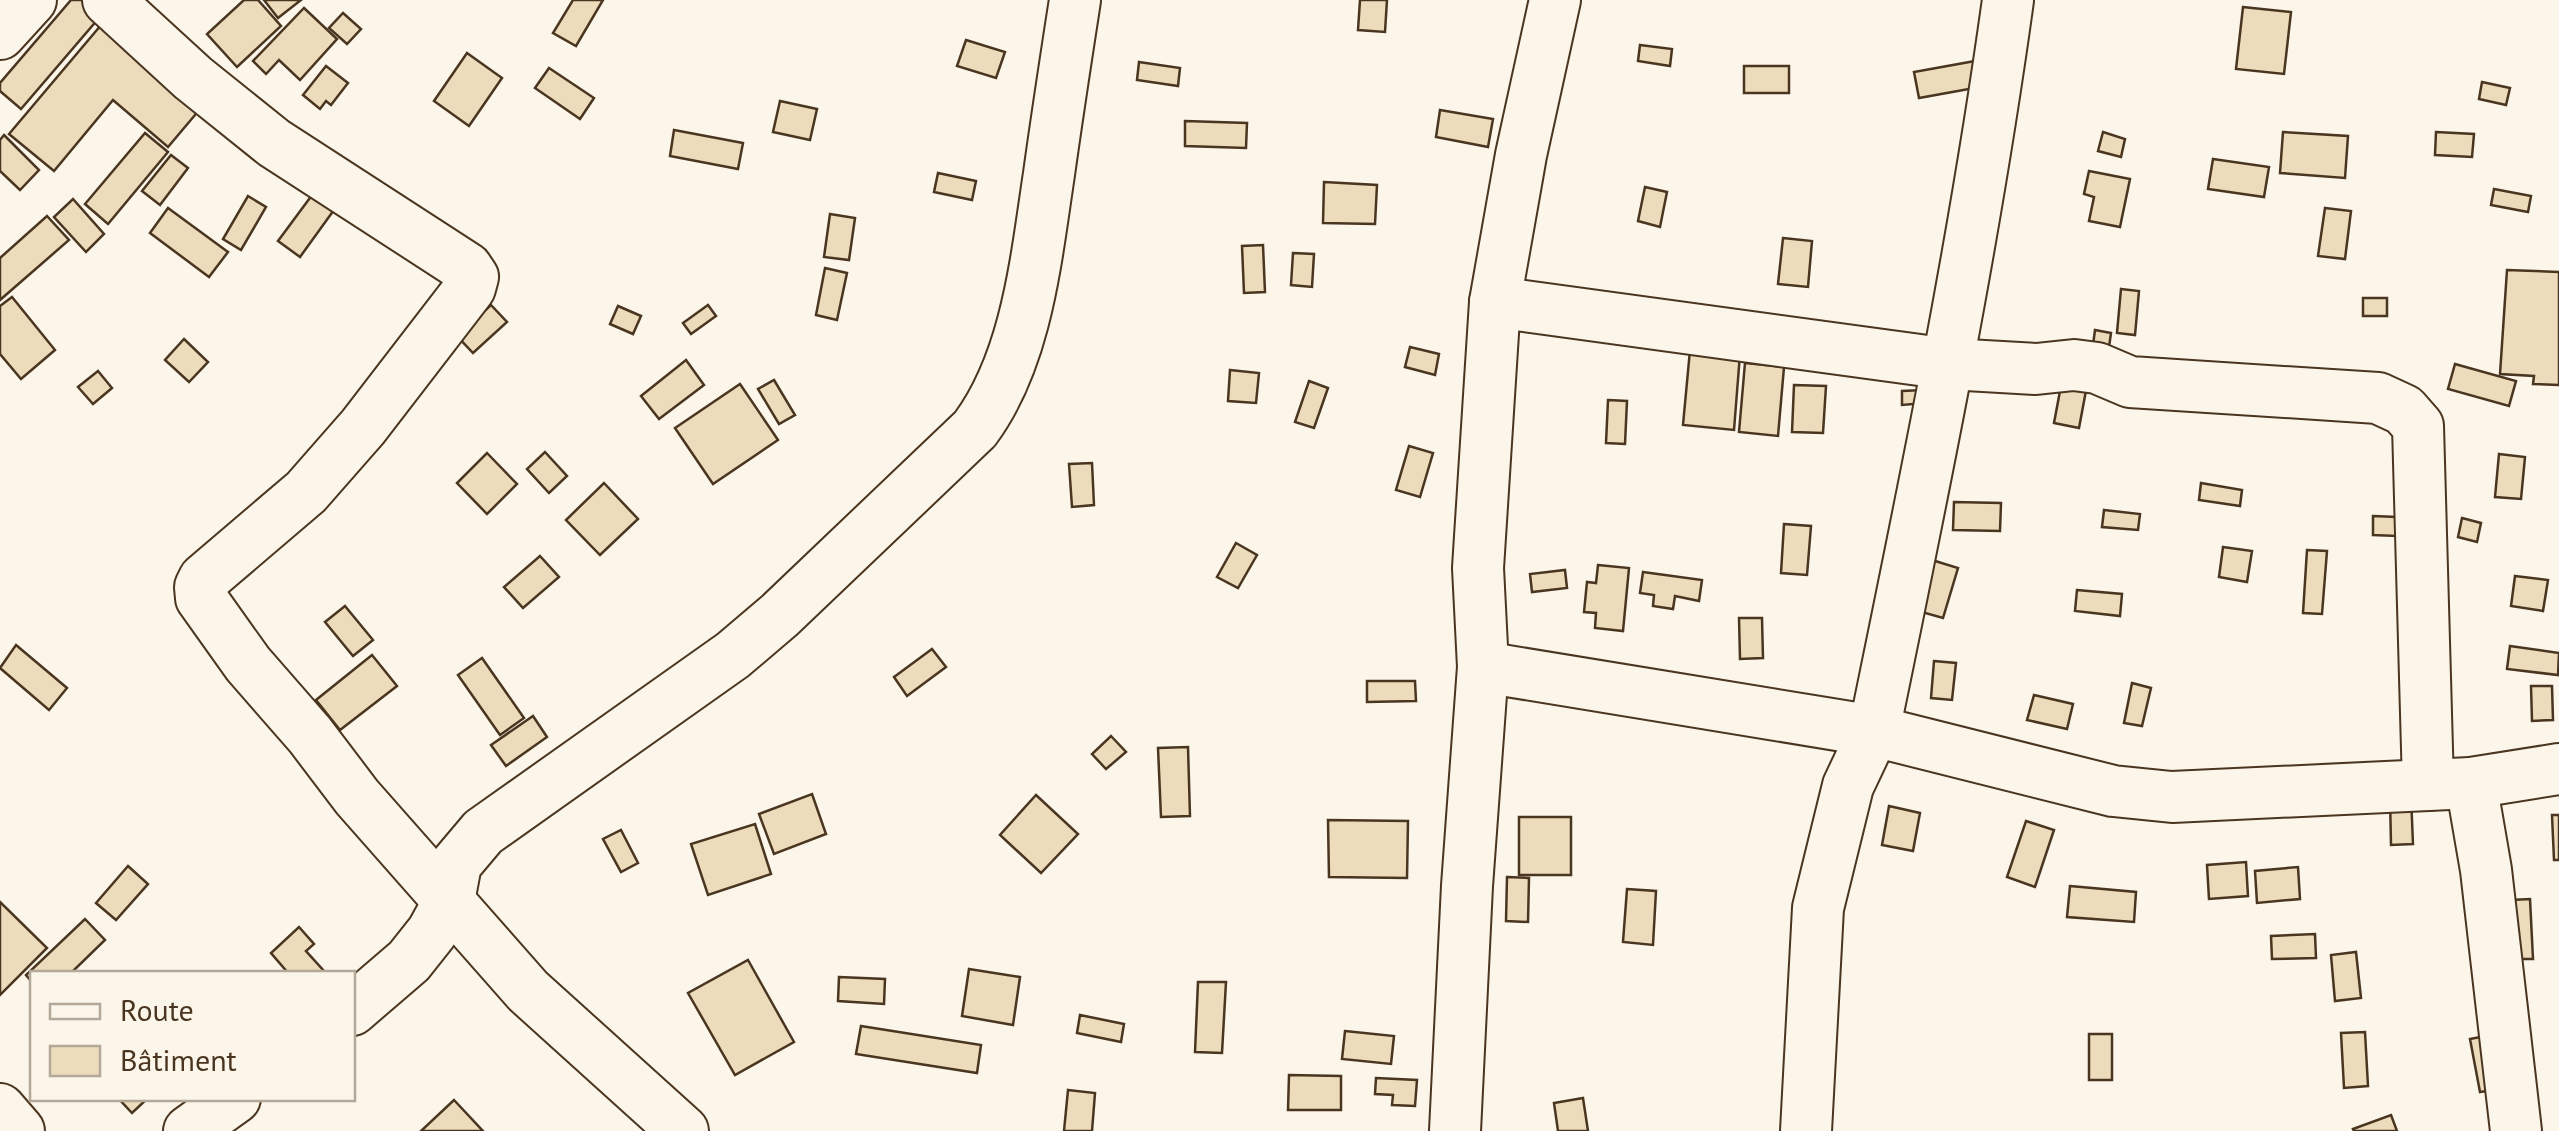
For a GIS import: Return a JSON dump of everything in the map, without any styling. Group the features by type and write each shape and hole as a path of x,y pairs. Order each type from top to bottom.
{"street":[{"path":"0,34 31,0"},
{"path":"108,0 274,143 467,268 473,276 470,288 432,340 329,466 306,492 216,568 200,588 208,611 248,664 310,734 357,797 528,991 684,1131"},
{"path":"355,1007 409,961 432,932 449,901 456,864 483,832 733,655 964,440 992,407 1022,321 1038,250 1075,0"},
{"path":"1455,1131 1483,666 1478,568 1495,302 1520,154 1555,0"},
{"path":"1806,1131 1818,908 1848,786 1874,732 1949,364 2008,0"},
{"path":"1495,302 1949,364 2036,369 2074,365 2097,368 2130,382 2378,398 2404,410 2418,426 2450,784 2486,870 2516,1131"},
{"path":"1483,666 1874,732 2113,791 2172,797 2450,784 2559,769"},
{"path":"189,1131 231,1101"},
{"path":"0,1109 19,1131"}],"building":[{"path":"71,0 105,0 110,5 21,109 0,91 0,83"},
{"path":"244,0 258,0 281,26 237,67 207,34"},
{"path":"264,0 301,0 278,18"},
{"path":"573,0 603,0 576,46 553,33"},
{"path":"1360,0 1387,0 1385,32 1358,30"},
{"path":"2243,7 2291,12 2284,74 2236,69"},
{"path":"304,8 337,39 300,80 279,60 266,74 253,61"},
{"path":"343,13 361,29 347,44 329,28"},
{"path":"107,18 206,102 168,147 113,100 54,171 9,134"},
{"path":"966,40 1005,52 996,78 957,66"},
{"path":"1640,45 1672,49 1670,66 1638,61"},
{"path":"467,53 502,78 469,126 434,101"},
{"path":"1975,61 1980,87 1919,98 1914,72"},
{"path":"1139,62 1180,68 1178,86 1137,80"},
{"path":"326,66 348,83 331,105 326,101 320,109 303,95"},
{"path":"1744,66 1789,66 1789,93 1744,93"},
{"path":"549,68 594,98 580,119 535,88"},
{"path":"2482,82 2510,88 2506,105 2479,99"},
{"path":"780,101 817,109 810,140 773,132"},
{"path":"1440,110 1493,119 1488,147 1436,137"},
{"path":"1185,121 1247,123 1246,148 1185,146"},
{"path":"674,130 743,143 738,169 670,156"},
{"path":"2103,132 2125,139 2121,157 2098,151"},
{"path":"2283,132 2348,136 2345,178 2280,173"},
{"path":"2436,132 2474,134 2472,157 2435,155"},
{"path":"145,133 168,152 108,224 85,204"},
{"path":"4,135 39,170 20,190 0,171 0,140"},
{"path":"171,155 188,168 160,205 142,191"},
{"path":"2213,159 2269,167 2264,197 2208,189"},
{"path":"2089,171 2130,179 2120,227 2089,221 2094,197 2084,194"},
{"path":"938,173 976,181 972,200 934,192"},
{"path":"1324,182 1377,185 1375,224 1323,223"},
{"path":"318,187 339,203 300,257 278,241"},
{"path":"1645,187 1667,192 1660,227 1638,221"},
{"path":"2494,189 2531,196 2528,212 2491,205"},
{"path":"248,196 266,207 241,250 223,239"},
{"path":"73,199 104,234 86,252 54,217"},
{"path":"168,208 228,252 209,277 150,233"},
{"path":"2325,208 2351,211 2345,259 2318,256"},
{"path":"830,214 855,218 849,260 824,257"},
{"path":"47,216 69,240 0,300 0,258"},
{"path":"1783,238 1812,241 1808,287 1778,284"},
{"path":"1263,245 1265,292 1244,293 1242,246"},
{"path":"1293,253 1314,254 1312,287 1291,285"},
{"path":"825,268 847,273 837,320 816,315"},
{"path":"2507,270 2559,272 2559,385 2533,384 2534,376 2500,374"},
{"path":"2121,289 2139,291 2135,335 2117,333"},
{"path":"12,297 55,350 21,379 0,354 0,306"},
{"path":"2363,298 2387,298 2387,316 2363,316"},
{"path":"491,305 507,322 473,353 457,336"},
{"path":"708,305 716,316 691,334 683,323"},
{"path":"618,306 641,316 633,334 610,324"},
{"path":"2095,330 2111,333 2109,347 2093,345"},
{"path":"184,339 208,362 189,382 165,360"},
{"path":"1410,347 1439,354 1435,375 1405,367"},
{"path":"1690,350 1740,354 1734,430 1683,425"},
{"path":"686,360 704,385 659,419 641,396"},
{"path":"1745,363 1784,367 1778,436 1739,432"},
{"path":"2455,364 2516,381 2509,406 2448,389"},
{"path":"1230,370 1259,373 1256,403 1228,401"},
{"path":"98,371 112,388 93,404 78,387"},
{"path":"2063,375 2088,380 2079,428 2054,423"},
{"path":"774,380 795,415 779,424 758,389"},
{"path":"1309,381 1328,388 1314,428 1295,422"},
{"path":"740,384 778,440 713,484 675,428"},
{"path":"1794,385 1826,386 1823,433 1792,432"},
{"path":"1924,390 1925,403 1902,405 1902,391"},
{"path":"1608,400 1627,401 1625,444 1606,443"},
{"path":"1409,446 1433,453 1420,497 1396,490"},
{"path":"545,452 567,476 549,493 527,469"},
{"path":"487,453 517,484 487,514 457,483"},
{"path":"2499,454 2525,457 2521,499 2495,497"},
{"path":"1092,463 1094,505 1072,507 1069,464"},
{"path":"604,483 638,519 600,555 566,520"},
{"path":"2201,483 2242,490 2240,506 2199,500"},
{"path":"1954,502 2001,503 2000,531 1953,530"},
{"path":"2104,510 2140,514 2138,530 2102,527"},
{"path":"2373,516 2397,517 2397,536 2373,535"},
{"path":"2462,518 2481,523 2477,542 2458,537"},
{"path":"1784,524 1811,526 1807,575 1781,573"},
{"path":"1236,543 1257,555 1238,588 1217,577"},
{"path":"2223,547 2252,551 2247,582 2219,577"},
{"path":"2307,550 2327,551 2322,614 2303,613"},
{"path":"540,556 559,577 523,608 504,587"},
{"path":"1932,560 1958,568 1943,618 1918,611"},
{"path":"1598,565 1629,568 1623,631 1595,628 1596,613 1584,612 1587,582 1596,583"},
{"path":"1565,570 1567,588 1532,592 1530,574"},
{"path":"1643,572 1702,580 1699,601 1675,596 1673,609 1653,606 1654,595 1640,593"},
{"path":"2515,576 2548,580 2543,611 2511,606"},
{"path":"2077,590 2122,594 2120,616 2075,611"},
{"path":"345,606 373,640 353,656 325,622"},
{"path":"1739,618 1762,618 1763,658 1740,659"},
{"path":"16,645 67,688 49,710 0,668"},
{"path":"2510,646 2559,653 2558,675 2507,669"},
{"path":"932,649 946,667 907,696 894,677"},
{"path":"372,655 397,686 340,730 316,700"},
{"path":"482,658 524,718 500,735 458,675"},
{"path":"1934,661 1956,663 1952,700 1931,698"},
{"path":"1367,681 1415,681 1416,701 1367,702"},
{"path":"2132,683 2151,688 2142,726 2124,723"},
{"path":"2531,686 2552,686 2553,720 2532,721"},
{"path":"2034,695 2073,704 2067,729 2027,720"},
{"path":"533,716 547,737 506,766 491,745"},
{"path":"1111,736 1126,752 1106,769 1092,754"},
{"path":"1188,747 1190,816 1161,817 1158,748"},
{"path":"812,794 826,834 774,854 759,814"},
{"path":"1036,795 1078,834 1041,873 1000,835"},
{"path":"2411,796 2413,844 2391,845 2390,797"},
{"path":"1889,806 1920,813 1913,851 1882,845"},
{"path":"2552,815 2559,815 2559,860 2554,860"},
{"path":"1519,817 1571,817 1571,875 1519,875"},
{"path":"1328,820 1408,821 1407,878 1329,877"},
{"path":"2026,821 2054,830 2035,887 2007,877"},
{"path":"755,824 771,874 708,895 691,844"},
{"path":"621,830 638,863 621,872 603,839"},
{"path":"2246,862 2248,896 2209,899 2207,865"},
{"path":"128,866 148,884 116,920 96,903"},
{"path":"2298,867 2300,899 2257,903 2255,871"},
{"path":"1507,877 1529,878 1528,922 1506,921"},
{"path":"2070,886 2136,892 2134,922 2067,917"},
{"path":"1627,889 1656,891 1653,945 1623,942"},
{"path":"2530,899 2533,959 2513,959 2511,900"},
{"path":"0,902 47,948 0,995"},
{"path":"85,919 105,940 73,971 30,971"},
{"path":"299,927 314,944 306,951 324,971 286,971 271,953"},
{"path":"2315,934 2316,958 2272,959 2271,936"},
{"path":"2356,952 2361,998 2335,1001 2331,955"},
{"path":"748,960 794,1042 735,1075 688,993"},
{"path":"969,969 1020,977 1013,1025 962,1016"},
{"path":"839,977 885,979 884,1004 838,1001"},
{"path":"1198,982 1226,982 1222,1053 1195,1052"},
{"path":"1080,1015 1124,1024 1121,1042 1077,1033"},
{"path":"861,1026 981,1045 977,1073 856,1054"},
{"path":"1345,1031 1394,1036 1391,1064 1342,1059"},
{"path":"2365,1032 2368,1086 2344,1088 2341,1033"},
{"path":"2089,1034 2112,1034 2112,1080 2089,1080"},
{"path":"2491,1035 2500,1089 2480,1092 2470,1039"},
{"path":"1289,1075 1341,1076 1341,1110 1288,1110"},
{"path":"1376,1078 1417,1080 1415,1106 1392,1105 1393,1095 1375,1094"},
{"path":"1068,1090 1095,1093 1092,1131 1064,1131"},
{"path":"1583,1098 1588,1131 1558,1131 1554,1103"},
{"path":"454,1100 483,1131 421,1131"},
{"path":"121,1101 145,1101 132,1113"},
{"path":"2391,1115 2397,1131 2353,1129"}]}
